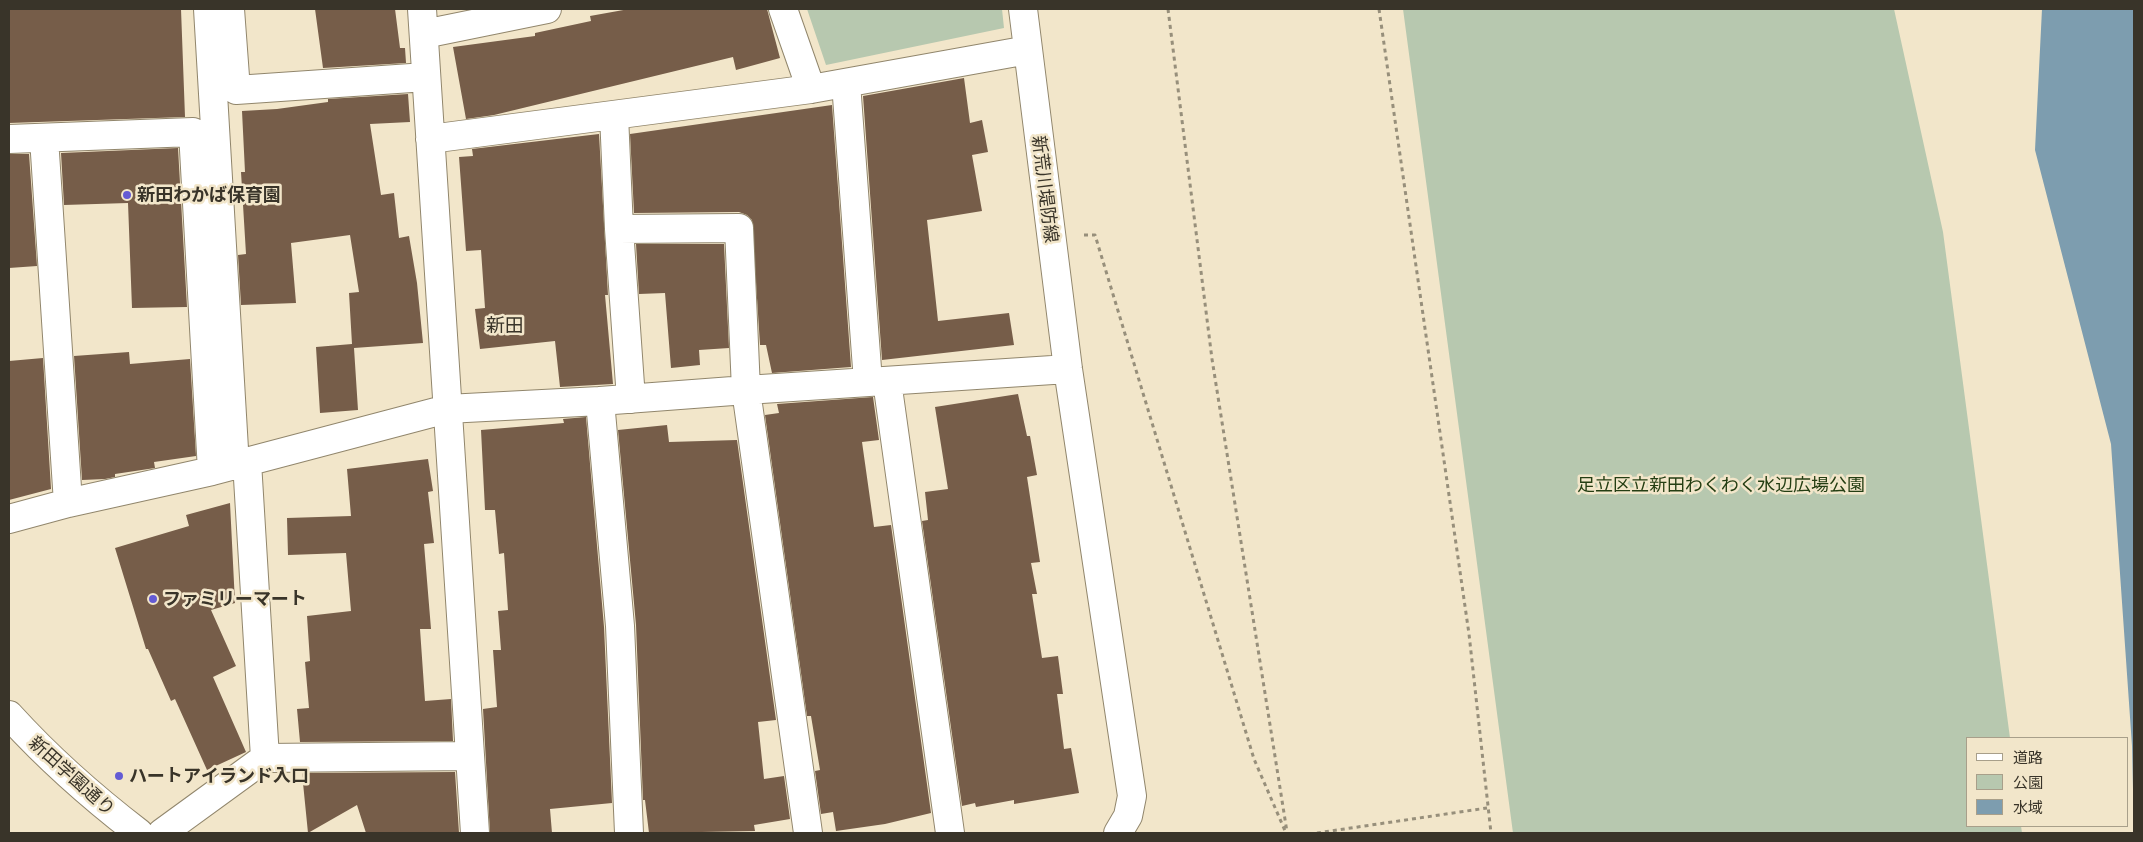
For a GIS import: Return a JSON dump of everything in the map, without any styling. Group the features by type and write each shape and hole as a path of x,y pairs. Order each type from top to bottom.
{"street":[{"path":"208,9 232,466"},
{"path":"230,9 236,90 426,77"},
{"path":"475,833 423,21 547,9"},
{"path":"783,9 811,89"},
{"name":"新荒川堤防線","path":"1022,9 1068,369 1132,796 1128,816 1118,833"},
{"path":"430,139 811,89 1028,50"},
{"path":"846,83 878,382 950,833"},
{"path":"614,115 619,229 631,399"},
{"path":"9,140 192,132 265,758"},
{"path":"44,138 68,503"},
{"path":"619,229 739,228 746,390 808,833"},
{"path":"9,518 232,466 447,409 600,401 1068,369"},
{"path":"600,401 620,626 629,833"},
{"name":"新田学園通り","path":"9,715 45,754 93,798 139,833"},
{"path":"162,833 265,758 469,756"}],"path":[{"path":"1168,9 1212,359 1287,833"},
{"path":"1379,9 1470,634 1491,833"},
{"path":"1080,236 1095,235 1254,759 1287,833"},
{"path":"1317,833 1487,808"}],"green space":[{"path":"807,9 1002,9 1004,28 826,65"},
{"name":"足立区立新田わくわく水辺広場公園","path":"1403,9 1894,9 1943,232 2010,737 1966,737 1966,827 2021,827 2022,833 1513,833"}],"water":[{"path":"2042,9 2134,9 2134,833 2132,746 2111,444 2035,150"}],"building":[{"path":"9,9 181,9 185,117 9,123"},
{"path":"315,9 395,9 400,48 405,48 406,63 323,68"},
{"path":"629,9 767,9 780,58 736,70 733,57 494,115 466,119 453,47 535,36 535,33 591,21 590,16"},
{"path":"964,78 970,123 982,120 988,152 972,155 982,211 927,220 938,321 1009,313 1014,345 882,360 863,96"},
{"path":"408,94 410,122 370,124 381,195 394,193 399,238 409,236 417,283 423,343 354,348 358,410 320,413 316,347 352,344 349,293 359,292 350,235 291,243 296,303 241,305 238,255 246,254 241,172 245,172 242,111 277,109 328,102 328,99"},
{"path":"832,105 851,367 772,373 766,345 760,345 752,220 747,215 739,212 634,213 630,134"},
{"path":"599,134 608,295 605,295 613,384 560,387 555,341 480,349 475,309 485,308 481,250 466,251 459,157 473,156 472,149"},
{"path":"178,148 187,307 132,308 128,203 64,205 61,153"},
{"path":"9,154 29,154 37,266 9,268"},
{"path":"636,244 724,244 729,348 699,350 700,365 671,368 665,293 639,294"},
{"path":"129,352 130,364 190,359 196,456 154,462 155,468 115,474 115,477 82,480 74,356"},
{"path":"43,358 51,489 9,500 9,361"},
{"path":"1018,394 1027,436 1030,436 1037,475 1027,477 1040,562 1031,563 1037,594 1032,594 1042,658 1058,656 1063,694 1057,694 1064,749 1071,748 1079,793 1014,804 1014,800 976,807 975,803 962,806 922,521 928,520 925,492 948,489 935,407"},
{"path":"873,397 879,440 862,442 874,527 891,525 931,813 885,824 836,831 833,812 821,814 815,771 820,770 811,716 807,716 765,415 779,413 777,404"},
{"path":"586,417 604,627 612,803 550,809 552,833 490,833 483,709 497,707 493,650 501,650 498,611 508,610 504,553 499,554 495,510 485,510 481,430 564,423 563,419"},
{"path":"667,425 669,442 737,440 776,720 758,722 764,779 784,776 790,819 754,825 755,831 649,833 645,800 643,800 636,625 618,430"},
{"path":"428,459 433,491 428,492 434,543 424,544 431,629 420,629 425,701 451,699 453,741 300,742 297,709 309,708 305,662 310,661 307,616 351,611 346,553 288,555 287,518 351,516 347,469"},
{"path":"230,503 235,603 211,610 236,666 213,677 246,752 207,770 175,699 171,701 148,649 146,649 115,548 189,526 186,515"},
{"path":"455,772 459,833 366,833 357,805 308,833 302,773"}],"place":[{"name":"新田わかば保育園","path":"127,195"},
{"name":"ファミリーマート","path":"153,599"},
{"name":"ハートアイランド入口","path":"119,776"}],"district":[{"name":"新田","path":"505,326"}]}
